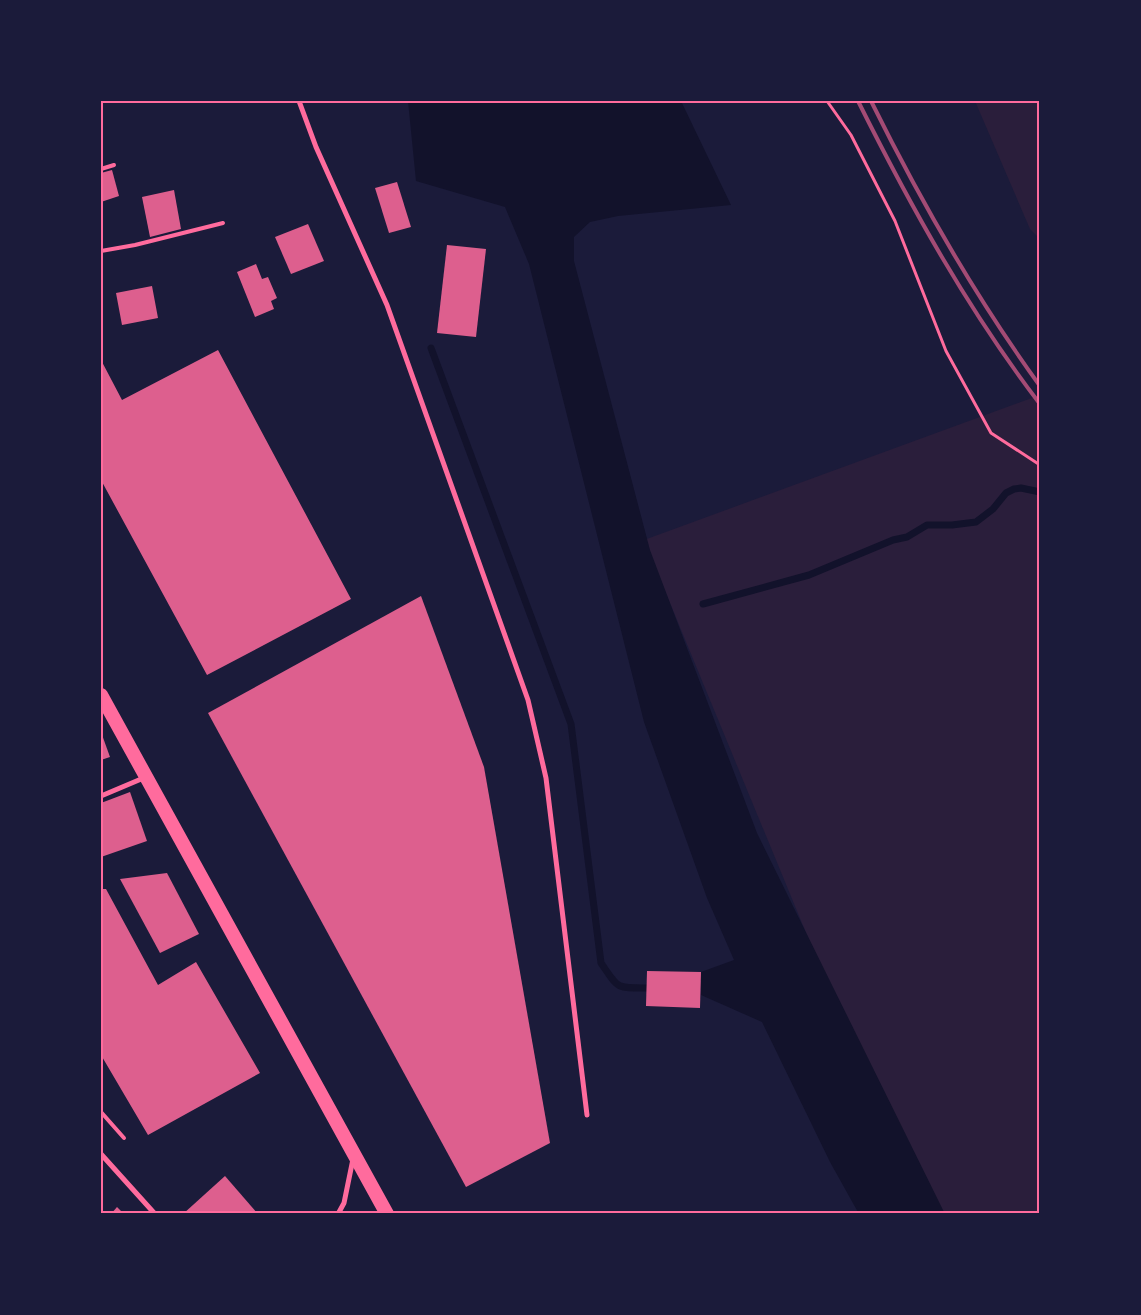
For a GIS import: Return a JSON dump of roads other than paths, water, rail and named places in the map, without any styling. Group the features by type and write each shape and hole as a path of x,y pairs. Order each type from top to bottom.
{"highway":[{"path":"101,695 386,1214"}],"street":[{"path":"299,101 316,147 387,305 528,700 546,778 587,1115"},
{"path":"101,796 146,777"},
{"path":"101,1154 155,1214"},
{"path":"338,1214 344,1203 354,1154"}],"lane":[{"path":"101,169 114,165"},
{"path":"101,251 135,245 223,223"},
{"path":"101,1112 124,1138"}],"waterway":[{"path":"431,348 571,724 601,963 611,978 619,985 629,988 647,988"},
{"path":"703,604 809,575 893,540 907,537 927,525 952,525 976,522 993,509 1006,493 1014,489 1021,488 1040,492"}],"railway":[{"path":"858,101 942,257 989,332 1040,404"},
{"path":"871,101 929,212 993,317 1040,386"}]}
